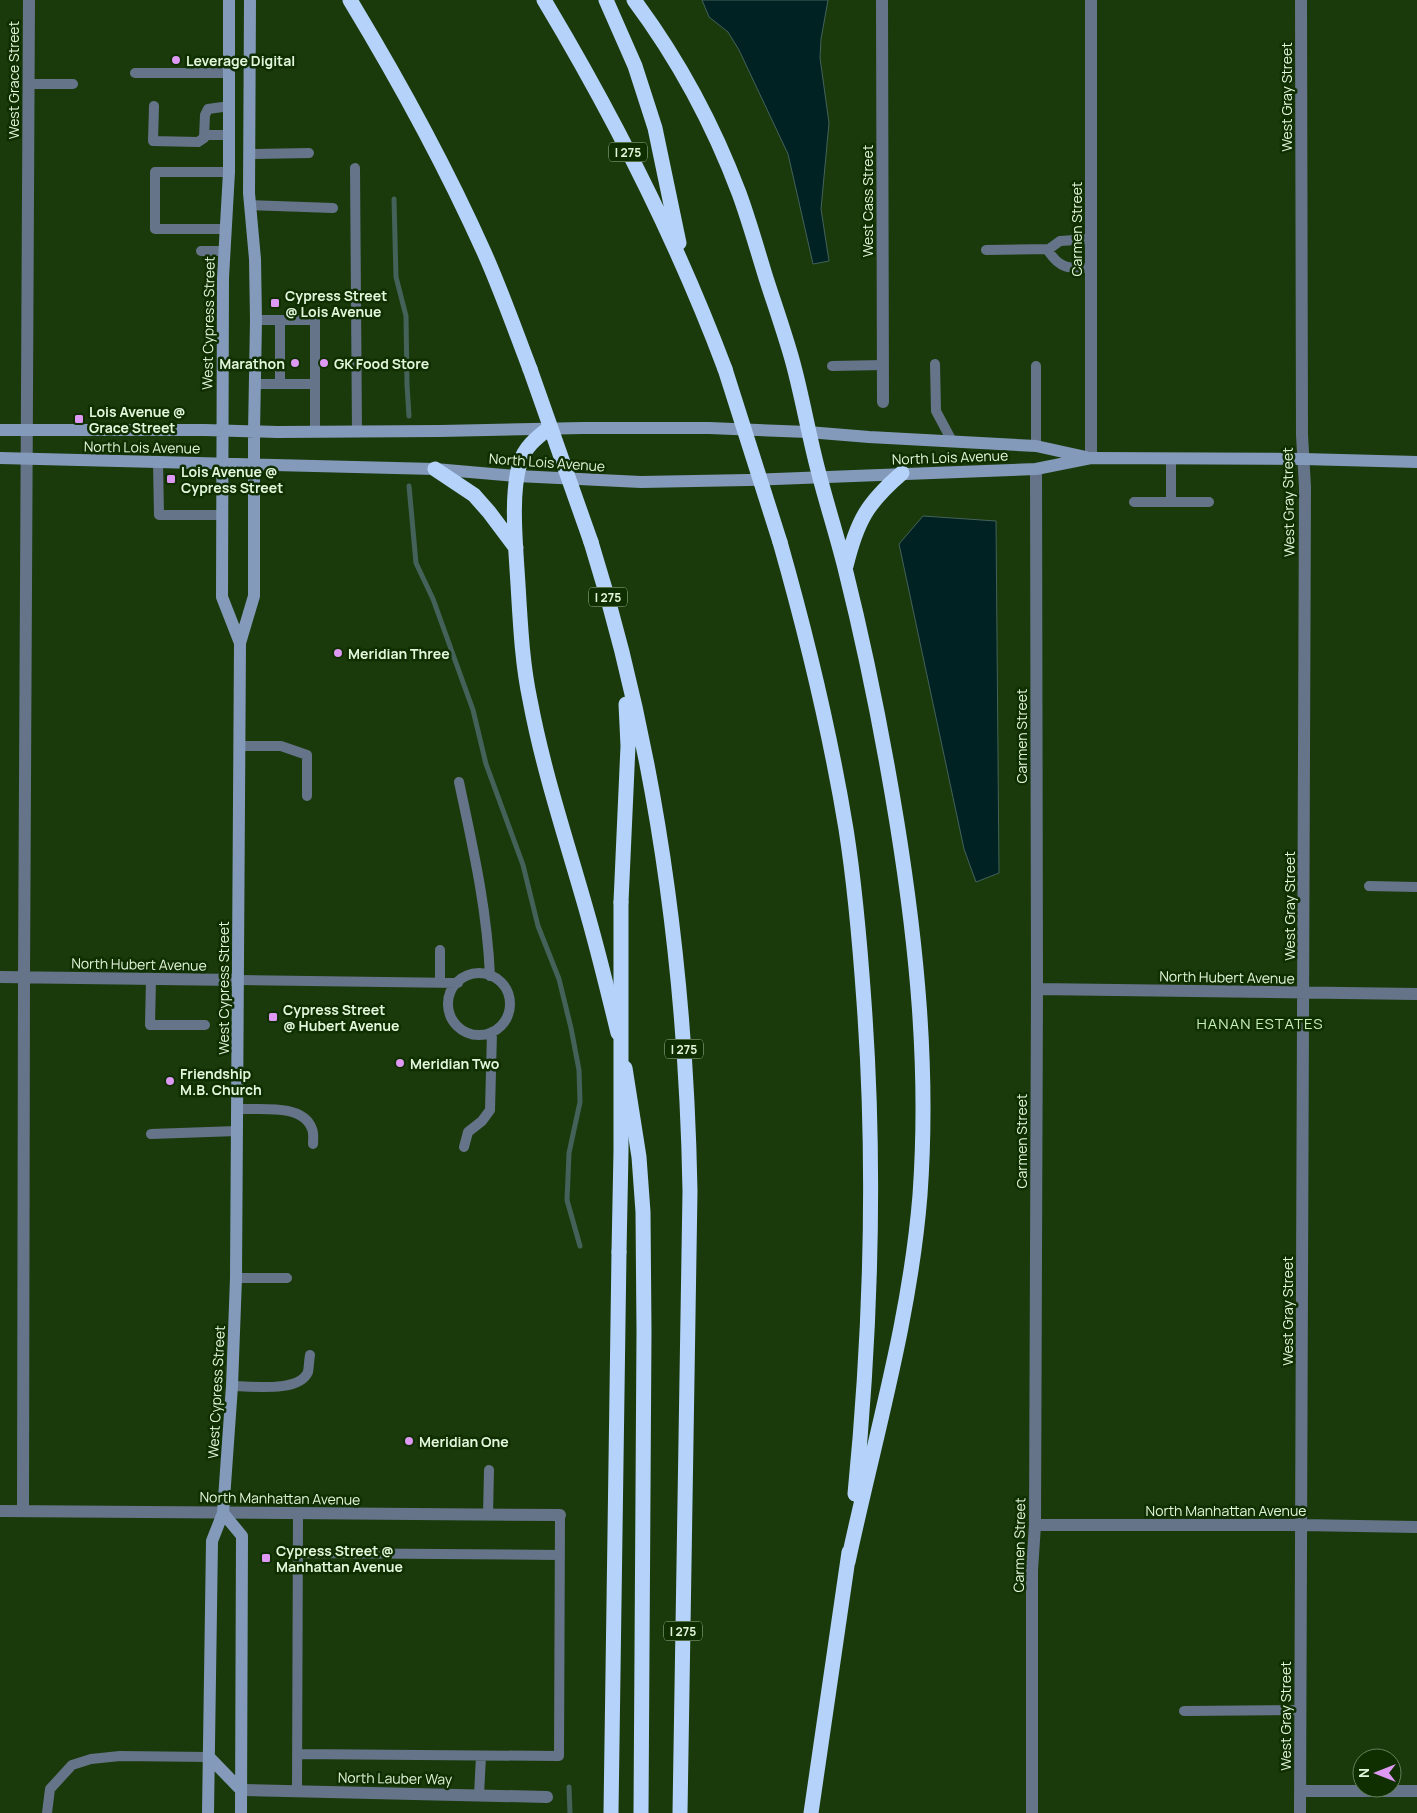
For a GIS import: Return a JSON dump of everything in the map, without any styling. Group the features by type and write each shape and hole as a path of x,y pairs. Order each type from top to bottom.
{"highway":[{"name":"I 275","path":"350,0 410,105 484,252 530,369 608,595 652,790 672,919 681,1000 687,1088 690,1200 680,1813"},
{"name":"I 275","path":"544,0 614,124 651,199 701,309 725,369 780,542 805,630 826,720 844,821 860,945 867,1042 871,1138 869,1282 859,1454 848,1562 811,1813"},
{"path":"606,0 623,36 646,97 655,128 676,232 701,309"},
{"path":"634,0 657,33 695,96 727,163 740,197 793,364 819,476 845,567 883,740 915,950 923,1049 922,1145 915,1241 903,1318 889,1388 848,1562"},
{"path":"548,429 527,448 520,462 517,476 515,510 516,548 529,698 553,799 593,934 610,1000 632,1104 639,1157 643,1212 640,1813"},
{"path":"435,469 474,495 516,548"},
{"path":"845,567 851,543 864,512 882,490 902,473"},
{"path":"611,1813 621,1151 621,902 628,746 622,652"}],"street":[{"name":"West Grace Street","path":"23,1511 29,0"},
{"name":"West Cypress Street","path":"229,0 230,135 224,251 222,597 240,643"},
{"name":"West Cypress Street","path":"208,1813 212,1541 223,1513 232,1386 236,1278 241,746 240,643 254,596 256,320 255,259 250,205 249,154 250,0"},
{"name":"West Cass Street","path":"882,0 883,402"},
{"name":"Carmen Street","path":"1091,0 1091,458"},
{"name":"West Gray Street","path":"1300,0 1303,459 1305,487 1300,1813"},
{"name":"North Lois Avenue","path":"0,430 357,432 709,428 1036,446 1091,458"},
{"name":"North Lois Avenue","path":"0,458 435,469 604,481 678,482 1036,469 1091,458 1303,459 1417,462"},
{"name":"Carmen Street","path":"1032,1813 1037,989 1036,469"},
{"name":"North Hubert Avenue","path":"0,977 238,980"},
{"name":"North Hubert Avenue","path":"1037,989 1417,994"},
{"name":"North Manhattan Avenue","path":"0,1511 560,1516"},
{"path":"223,1513 242,1536 241,1813"},
{"name":"North Manhattan Avenue","path":"1035,1524 1417,1527"},
{"path":"209,1757 241,1790"},
{"name":"North Lauber Way","path":"241,1790 548,1797"},
{"path":"1300,1791 1417,1791"}],"lane":[{"path":"135,73 230,73"},
{"path":"28,84 73,84"},
{"path":"154,106 153,141 198,142 205,135 205,115 208,109 230,106"},
{"path":"205,135 230,135"},
{"path":"249,154 309,153"},
{"path":"355,168 357,432"},
{"path":"225,229 155,229 155,172 229,172"},
{"path":"250,205 334,208"},
{"path":"986,250 1049,249 1060,241 1091,238"},
{"path":"1049,249 1049,252 1059,264 1065,267 1091,268"},
{"path":"202,251 224,251"},
{"path":"256,320 315,320 315,431"},
{"path":"280,320 280,384"},
{"path":"935,364 936,411 952,441"},
{"path":"832,366 883,365"},
{"path":"1036,366 1036,446"},
{"path":"256,384 315,384"},
{"path":"1170,502 1172,458"},
{"path":"158,462 159,515 222,515"},
{"path":"1134,502 1208,502"},
{"path":"241,746 281,746 307,755 307,796"},
{"path":"459,782 480,882 488,938 490,976"},
{"path":"1369,886 1417,887"},
{"path":"440,950 440,982"},
{"path":"477,973 490,976 503,984 508,992 510,1012 505,1022 498,1029 478,1036 458,1028 448,1009 449,998 453,988 468,976 477,973"},
{"path":"151,979 150,1025 205,1025"},
{"name":"North Hubert Avenue","path":"238,980 458,983"},
{"path":"464,1146 468,1132 482,1121 490,1110 492,1032"},
{"path":"237,1109 291,1110 301,1115 312,1128 313,1144"},
{"path":"151,1134 237,1132"},
{"path":"236,1278 287,1278"},
{"path":"232,1386 285,1386 296,1384 308,1373 310,1356"},
{"path":"488,1515 489,1470"},
{"path":"297,1791 298,1513"},
{"path":"297,1754 560,1756 560,1516"},
{"path":"298,1553 560,1555"},
{"path":"1184,1711 1300,1710"},
{"path":"47,1813 50,1789 72,1765 91,1759 120,1756 209,1757"},
{"path":"480,1795 481,1756"}],"water":[{"path":"702,0 828,0 821,39 820,58 829,123 821,209 829,261 813,264 788,154 739,50 728,32 709,17"},
{"path":"923,516 996,521 999,873 976,882 964,849 899,544"}],"waterway":[{"path":"394,199 396,277 406,316 409,416"},
{"path":"409,486 416,563 433,599 473,710 486,764 523,865 538,926 559,979 571,1028 579,1070 580,1102 569,1153 567,1200 580,1246"},
{"path":"569,1787 570,1813"}],"place":[{"name":"Leverage Digital","path":"176,60"},
{"name":"Cypress Street @ Lois Avenue","path":"275,303"},
{"name":"Marathon","path":"295,363"},
{"name":"GK Food Store","path":"324,363"},
{"name":"Lois Avenue @ Grace Street","path":"79,419"},
{"name":"Lois Avenue @ Cypress Street","path":"171,479"},
{"name":"Meridian Three","path":"338,653"},
{"name":"Cypress Street @ Hubert Avenue","path":"273,1017"},
{"name":"Meridian Two","path":"400,1063"},
{"name":"Friendship M.B. Church","path":"170,1081"},
{"name":"Meridian One","path":"409,1441"},
{"name":"Cypress Street @ Manhattan Avenue","path":"266,1558"}],"district":[{"name":"HANAN ESTATES","path":"1260,1023"}]}
